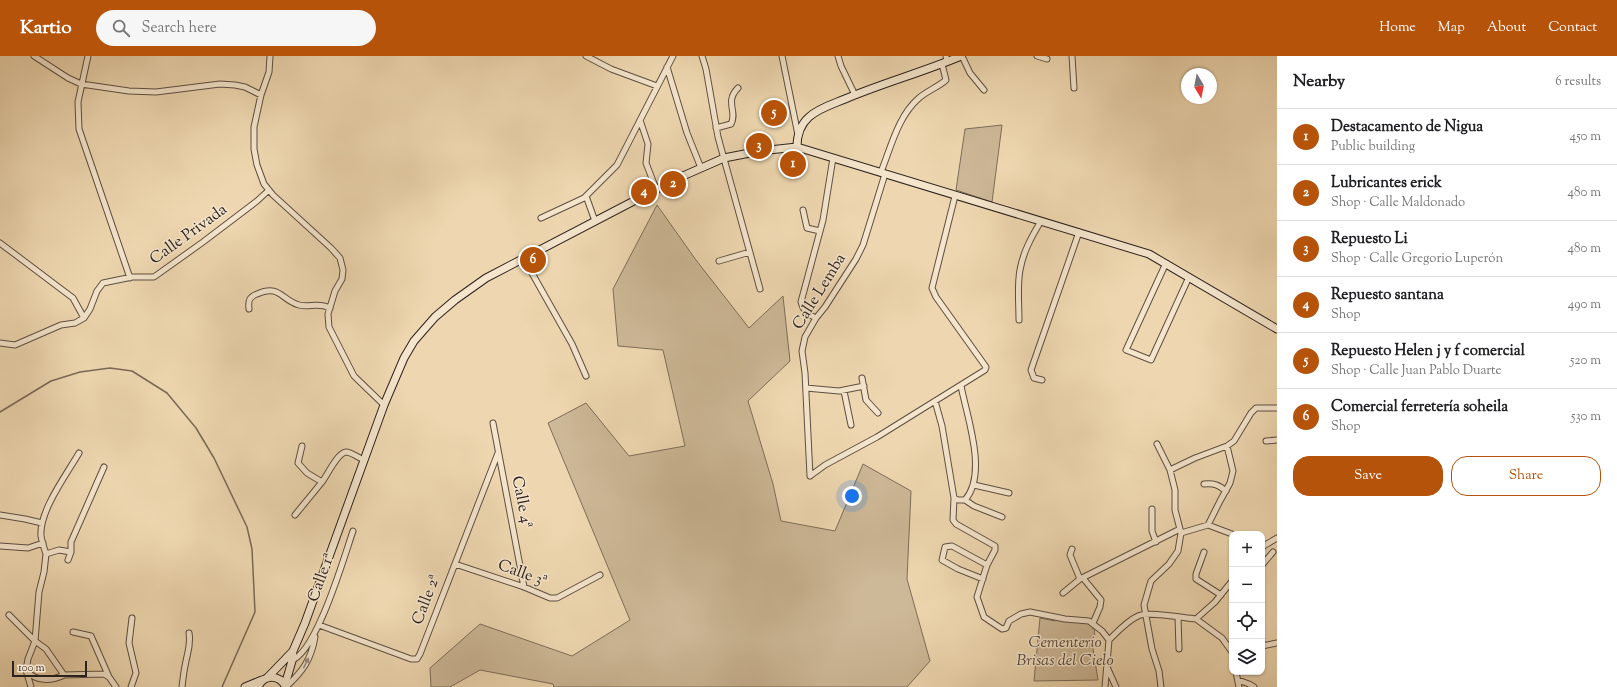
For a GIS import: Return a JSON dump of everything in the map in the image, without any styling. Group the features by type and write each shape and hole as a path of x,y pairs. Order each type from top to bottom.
{"street":[{"path":"34,56 68,78 81,84 129,91 156,92 220,84 245,87 261,95"},
{"path":"88,56 78,102 79,129 130,278"},
{"path":"270,56 269,72 261,95 254,127 254,149 257,165 264,184 269,190 340,258 343,270 342,279 335,291 328,314 329,327 354,376 384,405"},
{"path":"586,56 611,69 657,86"},
{"path":"542,218 586,196 617,165 673,56"},
{"path":"702,56 716,128 760,289"},
{"path":"782,56 798,135 797,147"},
{"path":"838,56 841,66 855,95"},
{"path":"798,135 802,126 809,117 821,109 945,60 962,56 970,73 984,90"},
{"path":"1037,56 1047,59"},
{"path":"1072,56 1074,88"},
{"name":"Calle Lemba","path":"935,401 877,437 825,465 810,476 806,388 802,351 805,337 863,245 883,173 901,121 920,97 946,80 945,60"},
{"path":"667,67 687,133 701,168"},
{"path":"716,128 731,124 733,119 731,102 732,94 738,88"},
{"path":"640,120 648,144 646,163 656,189"},
{"path":"286,686 293,651 384,405 404,358 414,341 435,317 472,288 656,189 724,158 760,150 797,147 955,196 1079,232 1149,254 1277,329"},
{"path":"816,318 808,315 802,308 801,302 820,231 833,158"},
{"name":"Calle Privada","path":"84,318 90,309 97,291 103,283 130,278 154,277 204,242 269,190"},
{"path":"586,196 596,220"},
{"path":"955,196 932,288 936,297 986,367 985,370 935,401 942,426 954,498 953,520 956,524 995,546 995,550 987,565 977,597 984,617 1002,629 1006,628 1009,620 1021,614 1030,612 1065,619 1090,621 1102,631 1109,640 1105,687"},
{"path":"803,210 807,228 820,231"},
{"path":"1019,320 1020,269 1026,249 1041,221"},
{"path":"1042,380 1034,378 1031,370 1079,232"},
{"path":"0,243 73,298 84,318 76,323 61,326 15,345 0,343"},
{"path":"719,261 750,252"},
{"path":"524,259 572,344 586,376"},
{"path":"1166,263 1126,350 1151,360 1189,277"},
{"path":"249,309 248,301 252,296 274,290 299,305 318,304 330,308"},
{"path":"862,378 866,400 878,413"},
{"path":"806,388 839,391 864,386"},
{"path":"961,386 975,450 974,485 970,494 965,500"},
{"path":"844,390 851,425"},
{"path":"1170,470 1195,458 1227,446 1234,441 1251,413 1256,408 1277,408"},
{"name":"Calle 4ª","path":"493,423 524,587"},
{"path":"1266,440 1277,440"},
{"path":"1157,444 1170,470 1176,490 1175,510 1181,531 1178,551 1169,564 1151,581 1144,605 1152,649 1159,671 1161,687"},
{"path":"302,446 298,463 307,473 322,482"},
{"path":"1208,525 1230,483 1233,471 1227,446"},
{"path":"295,515 322,482 339,455 344,452 364,460"},
{"path":"31,687 26,670 28,659 35,641 39,592 44,572 46,554 41,535 42,523 52,497 79,453"},
{"name":"Calle 2ª","path":"320,624 411,659 418,659 498,453"},
{"path":"68,560 72,552 71,542 104,467"},
{"path":"1204,484 1213,483 1226,491"},
{"path":"974,485 1009,493"},
{"path":"954,498 958,500 965,500 974,506 1002,517"},
{"path":"1152,509 1152,531 1156,542"},
{"path":"0,515 42,523"},
{"path":"1063,593 1082,578 1181,531 1208,525 1229,533"},
{"name":"Calle 1ª","path":"292,661 300,656 320,624 353,531"},
{"path":"1265,545 1277,538"},
{"path":"0,546 28,548 43,543"},
{"path":"983,579 942,560 945,546 952,546 987,565"},
{"path":"1072,549 1070,555 1082,578 1101,600 1100,607 1093,624"},
{"path":"46,554 59,550 72,552"},
{"path":"1204,552 1196,574 1196,579 1221,595"},
{"path":"1265,561 1273,552"},
{"name":"Calle 3ª","path":"455,564 524,587 550,598 556,598 600,575"},
{"path":"1196,619 1229,589"},
{"path":"1109,640 1137,616 1146,614 1196,619 1222,638 1229,648"},
{"path":"9,615 35,641 46,649 64,675"},
{"path":"1178,617 1179,649"},
{"path":"131,687 136,673 129,643 132,618"},
{"path":"73,632 91,636 109,677 116,687"},
{"path":"182,687 185,663 190,648 189,633"},
{"name":"Calle 1ª","path":"286,686 299,675 307,664 313,648 315,634"},
{"path":"1265,645 1277,643"},
{"path":"258,687 293,651"},
{"path":"282,663 292,661"},
{"path":"1107,666 1116,687"},
{"path":"26,670 30,675 43,679 55,679 64,675 92,673 104,674 109,677"},
{"path":"1237,675 1239,687"},
{"path":"246,687 266,678 272,677 279,679 286,686"},
{"path":"1238,680 1254,687"}],"green space":[{"path":"1002,125 992,202 956,190 965,129"},
{"path":"657,205 696,260 749,328 783,296 790,361 748,401 773,484 781,521 835,531 863,464 911,491 907,579 930,661 907,687 554,687 553,684 480,670 450,687 431,687 430,668 480,624 572,656 630,620 548,423 586,403 629,456 685,446 663,350 618,346 613,289"},
{"name":"Cementerio Brisas del Cielo","path":"1040,618 1055,621 1055,618 1089,623 1095,631 1095,635 1091,636 1098,680 1034,681"}],"waterway":[{"path":"0,412 51,381 80,372 110,368 132,371 167,393 196,428 214,458 247,527 252,549 255,612 222,687"}],"place":[{"name":"Repuesto Helen j y f comercial","path":"774,113"},
{"name":"Repuesto Li","path":"759,146"},
{"name":"Destacamento de Nigua","path":"793,164"},
{"name":"Lubricantes erick","path":"673,184"},
{"name":"Repuesto santana","path":"644,192"},
{"name":"Comercial ferretería soheila","path":"533,260"}]}
